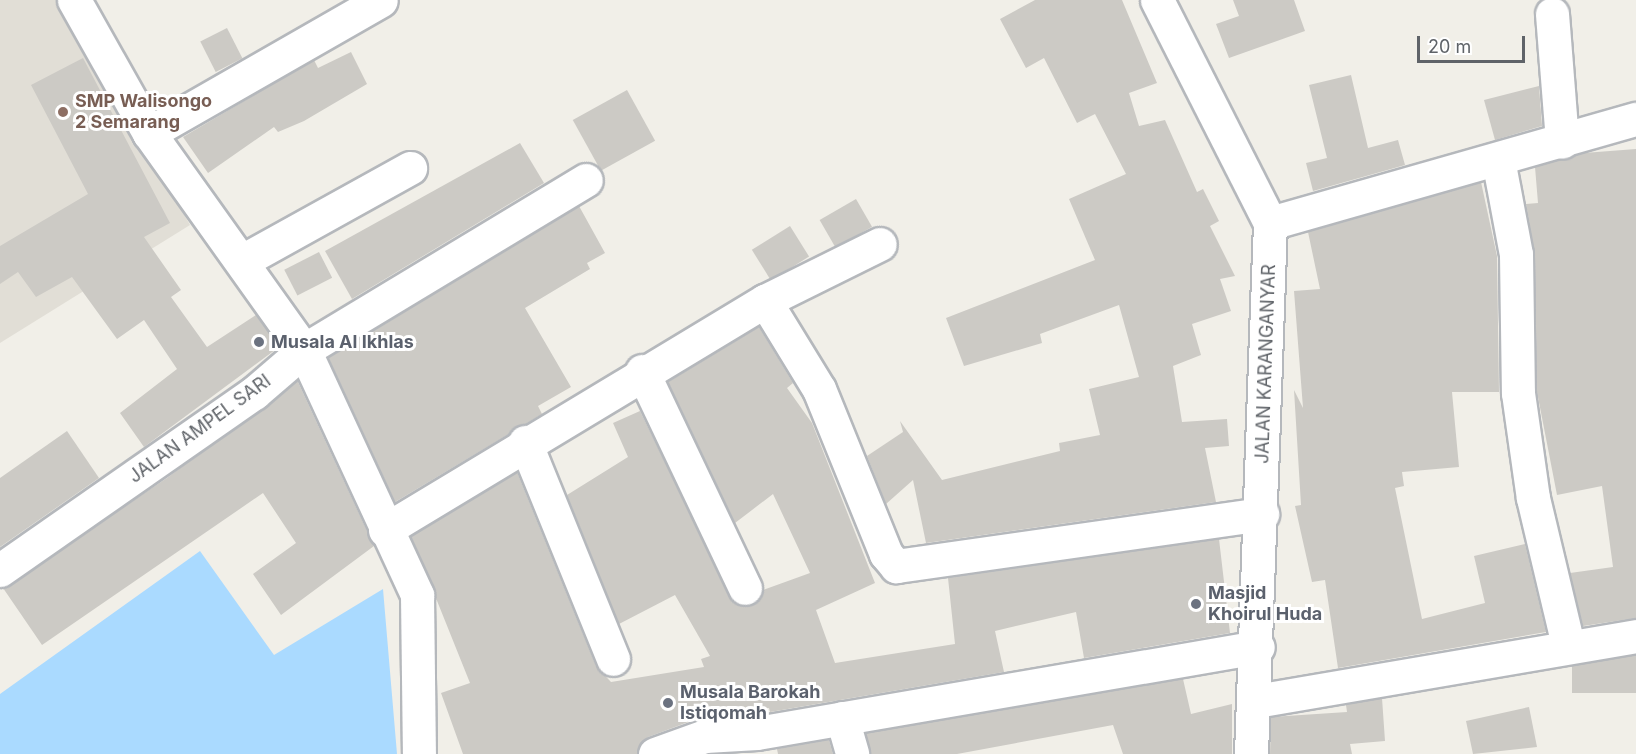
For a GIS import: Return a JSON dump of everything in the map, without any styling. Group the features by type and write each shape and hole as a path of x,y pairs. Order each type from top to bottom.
{"street":[{"path":"74,0 149,133 244,260 304,350 385,530 417,595 419,754"},
{"path":"149,133 381,0"},
{"name":"JALAN KARANGANYAR","path":"1157,0 1270,223 1256,701 1251,754"},
{"path":"1551,14 1562,142"},
{"path":"1270,223 1562,142 1636,119"},
{"path":"1498,159 1516,254 1518,393 1528,463 1568,645"},
{"path":"244,260 410,168"},
{"name":"JALAN AMPEL SARI","path":"0,570 254,393 304,350 586,180"},
{"path":"385,530 642,371 765,301 880,244"},
{"path":"765,301 819,388 886,554 896,566 1262,514"},
{"path":"642,371 745,588"},
{"path":"525,442 613,659"},
{"path":"1256,701 1568,645 1636,636"},
{"path":"655,754 705,736 843,718 1257,647"},
{"path":"843,718 852,754"}],"shaded area":[{"name":"SMP Walisongo 2 Semarang","path":"0,0 61,0 190,225 0,343"}],"water":[{"path":"200,551 274,655 383,589 397,754 0,754 0,694"}],"building":[{"path":"1035,0 1122,0 1157,83 1129,93 1139,126 1165,120 1197,192 1203,189 1219,221 1210,226 1235,276 1220,279 1231,311 1192,324 1201,355 1173,366 1182,422 1227,419 1229,446 1205,448 1216,502 926,543 913,480 886,504 867,456 903,432 900,421 942,480 1060,451 1059,443 1100,435 1089,389 1139,377 1119,305 1040,334 1042,343 964,366 946,318 1095,260 1069,199 1126,174 1095,114 1077,123 1044,58 1026,68 1000,19"},
{"path":"1233,0 1294,0 1305,31 1229,58 1216,24 1239,16"},
{"path":"227,28 242,58 216,72 200,42"},
{"path":"351,52 367,84 304,121 278,132 274,127 208,173 183,137 314,60 318,68"},
{"path":"83,58 170,223 144,237 181,290 171,297 207,347 256,315 279,347 144,447 120,413 177,369 144,320 117,339 72,277 36,297 18,272 0,284 0,246 88,194 31,85"},
{"path":"1351,75 1368,148 1398,140 1405,165 1313,191 1306,163 1327,158 1309,85"},
{"path":"1539,86 1542,126 1495,140 1484,100"},
{"path":"627,90 655,141 601,171 573,120"},
{"path":"520,143 544,183 352,299 325,251"},
{"path":"1636,149 1636,618 1583,626 1570,573 1613,567 1602,486 1557,495 1537,392 1535,254 1526,204 1538,203 1535,167 1584,153"},
{"path":"1481,182 1497,256 1499,392 1452,392 1459,467 1402,472 1404,486 1395,488 1422,619 1485,603 1474,556 1525,544 1546,632 1338,668 1325,580 1312,582 1295,506 1301,505 1294,390 1303,408 1294,291 1320,289 1308,232"},
{"path":"856,199 872,227 836,248 820,220"},
{"path":"579,206 605,253 587,263 590,269 525,308 571,387 538,406 542,414 395,502 328,357"},
{"path":"790,226 809,257 771,280 752,250"},
{"path":"319,252 332,278 297,296 284,270"},
{"path":"759,327 793,383 787,388 812,423 875,583 816,610 835,663 955,644 948,578 1219,539 1230,633 1084,658 1076,612 995,631 1004,672 770,712 769,708 699,718 648,737 637,754 463,754 441,693 470,683 411,536 517,472 596,666 611,682 704,667 701,659 710,656 675,595 619,624 567,495 628,457 613,423 640,411 734,603 752,605 763,590 810,573 773,494 735,523 668,382"},
{"path":"297,380 374,546 281,615 253,574 296,543 263,493 42,645 3,588 167,478"},
{"path":"67,431 99,478 0,547 0,478"},
{"path":"1572,655 1636,655 1636,693 1572,693"},
{"path":"1183,679 1191,714 1232,704 1232,754 1123,754 1113,725 957,754 870,754 866,733"},
{"path":"1382,698 1385,741 1350,744 1352,754 1270,754 1271,717 1347,712 1346,705"},
{"path":"1529,707 1537,747 1473,754 1466,721"},
{"path":"829,740 833,754 778,754 777,749"}],"place":[{"name":"SMP Walisongo 2 Semarang","path":"63,112"},
{"name":"Musala Al Ikhlas","path":"259,342"},
{"name":"Masjid Khoirul Huda","path":"1196,604"},
{"name":"Musala Barokah Istiqomah","path":"668,703"}]}
